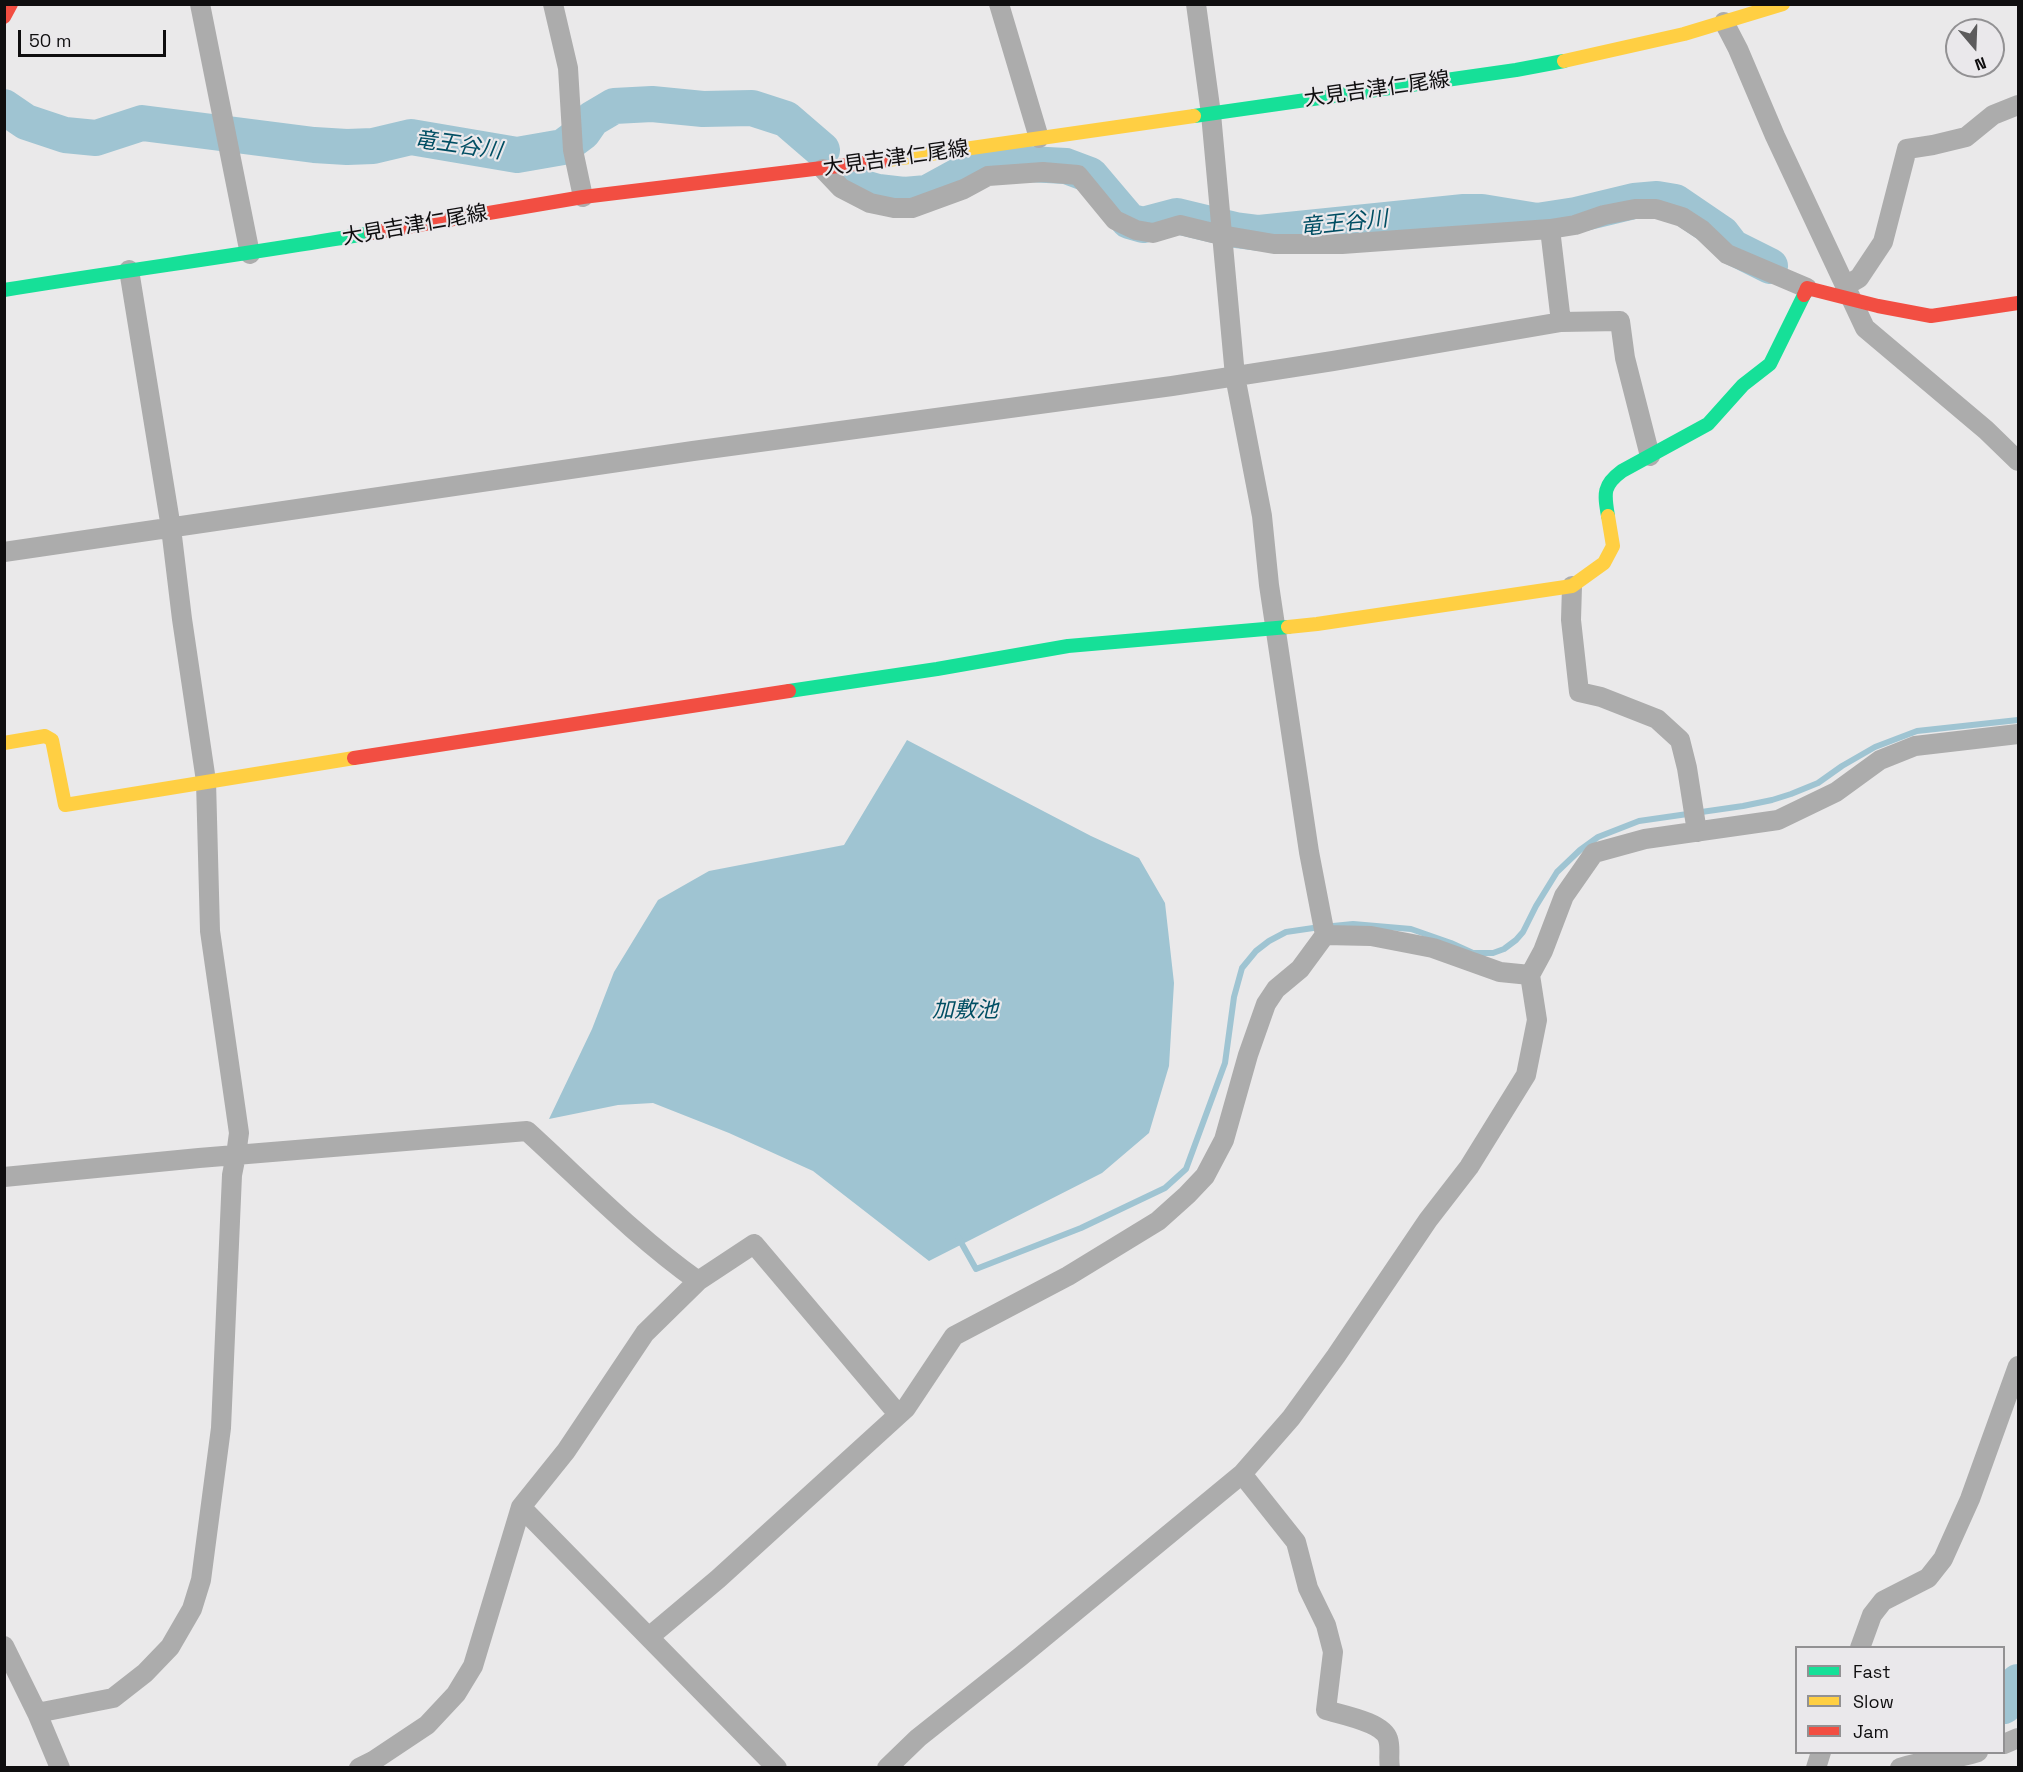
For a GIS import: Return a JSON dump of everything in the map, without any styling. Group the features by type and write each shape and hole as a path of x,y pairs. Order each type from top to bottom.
{"main road":[{"path":"4,17 11,4"},
{"name":"大見吉津仁尾線","path":"4,290 250,254 583,197 823,170 1516,70 1600,53 1722,18 1783,4"},
{"path":"4,743 45,736 52,740 65,805 206,781 937,669 1068,646 1317,624 1572,586 1604,563 1612,546 1605,497 1610,480 1622,471 1708,424 1743,385 1770,363 1808,288 1848,293 1931,316 2019,303"}],"street":[{"path":"200,4 250,254"},
{"path":"553,4 568,68 573,150 583,197"},
{"path":"999,4 1039,138"},
{"path":"649,1637 718,1579 906,1408 954,1336 1068,1276 1158,1221 1187,1196 1205,1176 1224,1140 1248,1055 1266,1004 1276,989 1300,969 1325,935 1309,852 1262,516 1235,376 1211,114 1196,4"},
{"path":"1722,18 1865,328 1986,430 2019,461"},
{"path":"1848,293 1883,242 1907,149 1933,146 1966,137 1993,115 2019,105"},
{"path":"823,170 841,188 870,203 894,208 912,208 964,189 988,176 1043,172 1078,175 1115,220 1136,230 1153,233 1180,225 1221,227 1274,244 1342,244 1550,228 1575,225 1604,215 1635,209 1656,208 1682,217 1702,230 1727,254 1808,288"},
{"path":"1550,228 1561,322"},
{"path":"37,1713 113,1698 145,1673 170,1647 192,1609 201,1580 221,1428 232,1174 238,1133 210,931 206,781 171,528 129,270"},
{"path":"4,552 682,453 1160,388 1561,322 1620,321 1626,358 1650,456"},
{"path":"1572,586 1571,621 1580,692 1601,697 1657,719 1680,740 1695,820"},
{"path":"887,1767 918,1738 1029,1650 1242,1474 1291,1418 1428,1220 1469,1167 1526,1075 1537,1020 1530,975 1543,951 1564,896 1594,853 1645,839 1695,820 1778,820 1836,792 1880,760 1915,746 2019,734"},
{"path":"1325,935 1371,936 1433,948 1500,972 1530,975"},
{"path":"4,1177 527,1131 619,1215 698,1281"},
{"path":"359,1767 373,1761 427,1725 456,1694 473,1666 521,1507 566,1451 645,1333 698,1281 754,1244 898,1414"},
{"path":"1860,1646 1872,1615 1883,1601 1928,1578 1943,1559 1970,1499 2019,1366"},
{"path":"1242,1474 1296,1542 1308,1588 1326,1625 1333,1652 1326,1710 1371,1724 1385,1732 1389,1741 1390,1767"},
{"path":"521,1507 777,1767"},
{"path":"4,1646 37,1713 60,1767"},
{"path":"2005,1744 2019,1738"},
{"path":"1900,1767 1973,1754"}],"water":[{"name":"加敷池","path":"907,740 1091,836 1139,858 1165,903 1174,983 1169,1066 1149,1133 1102,1173 929,1261 813,1171 729,1133 653,1103 618,1105 549,1119 592,1029 614,972 658,900 709,871 844,845"}],"waterway":[{"name":"竜王谷川","path":"4,107 26,122 65,135 96,138 142,123 314,145 347,147 373,146 411,137 517,155 563,147 583,132 592,119 614,106 652,104 703,109 752,108 786,119 822,150"},
{"name":"竜王谷川","path":"857,186 878,192 904,195 927,193 958,176 987,166 1028,164 1066,166 1090,175 1129,221 1143,225 1177,216 1235,230 1259,233 1464,212 1482,212 1537,221 1576,215 1634,201 1657,199 1675,202 1722,234 1732,247 1770,266"},
{"path":"1333,926 1353,924 1411,929 1473,953 1493,953 1504,949 1516,940 1523,932 1557,872 1598,837 1639,821 1743,806 1791,794 1818,783 1875,747 1917,731 2018,720"},
{"path":"958,1237 976,1269 1081,1228 1165,1188 1186,1169 1225,1063 1234,997 1242,968 1256,951 1286,932 1320,927"},
{"path":"2005,1704 2018,1682"}],"traffic: fast":[{"path":"1194,116 1516,70 1564,61"},
{"path":"4,290 371,233"},
{"path":"1608,516 1606,490 1611,481 1622,471 1708,424 1743,385 1770,364 1804,295"},
{"path":"789,691 937,669 1068,646 1288,627"}],"traffic: slow":[{"path":"1564,61 1684,34 1783,4"},
{"path":"888,160 1194,116"},
{"path":"1288,627 1572,586 1604,563 1613,546 1608,516"},
{"path":"4,743 45,736 52,740 65,805 354,758"}],"traffic: jam":[{"path":"4,17 11,4"},
{"path":"371,233 583,197 888,160"},
{"path":"1804,295 1807,288 1878,306 1931,316 2018,303"},
{"path":"354,758 789,691"}]}
